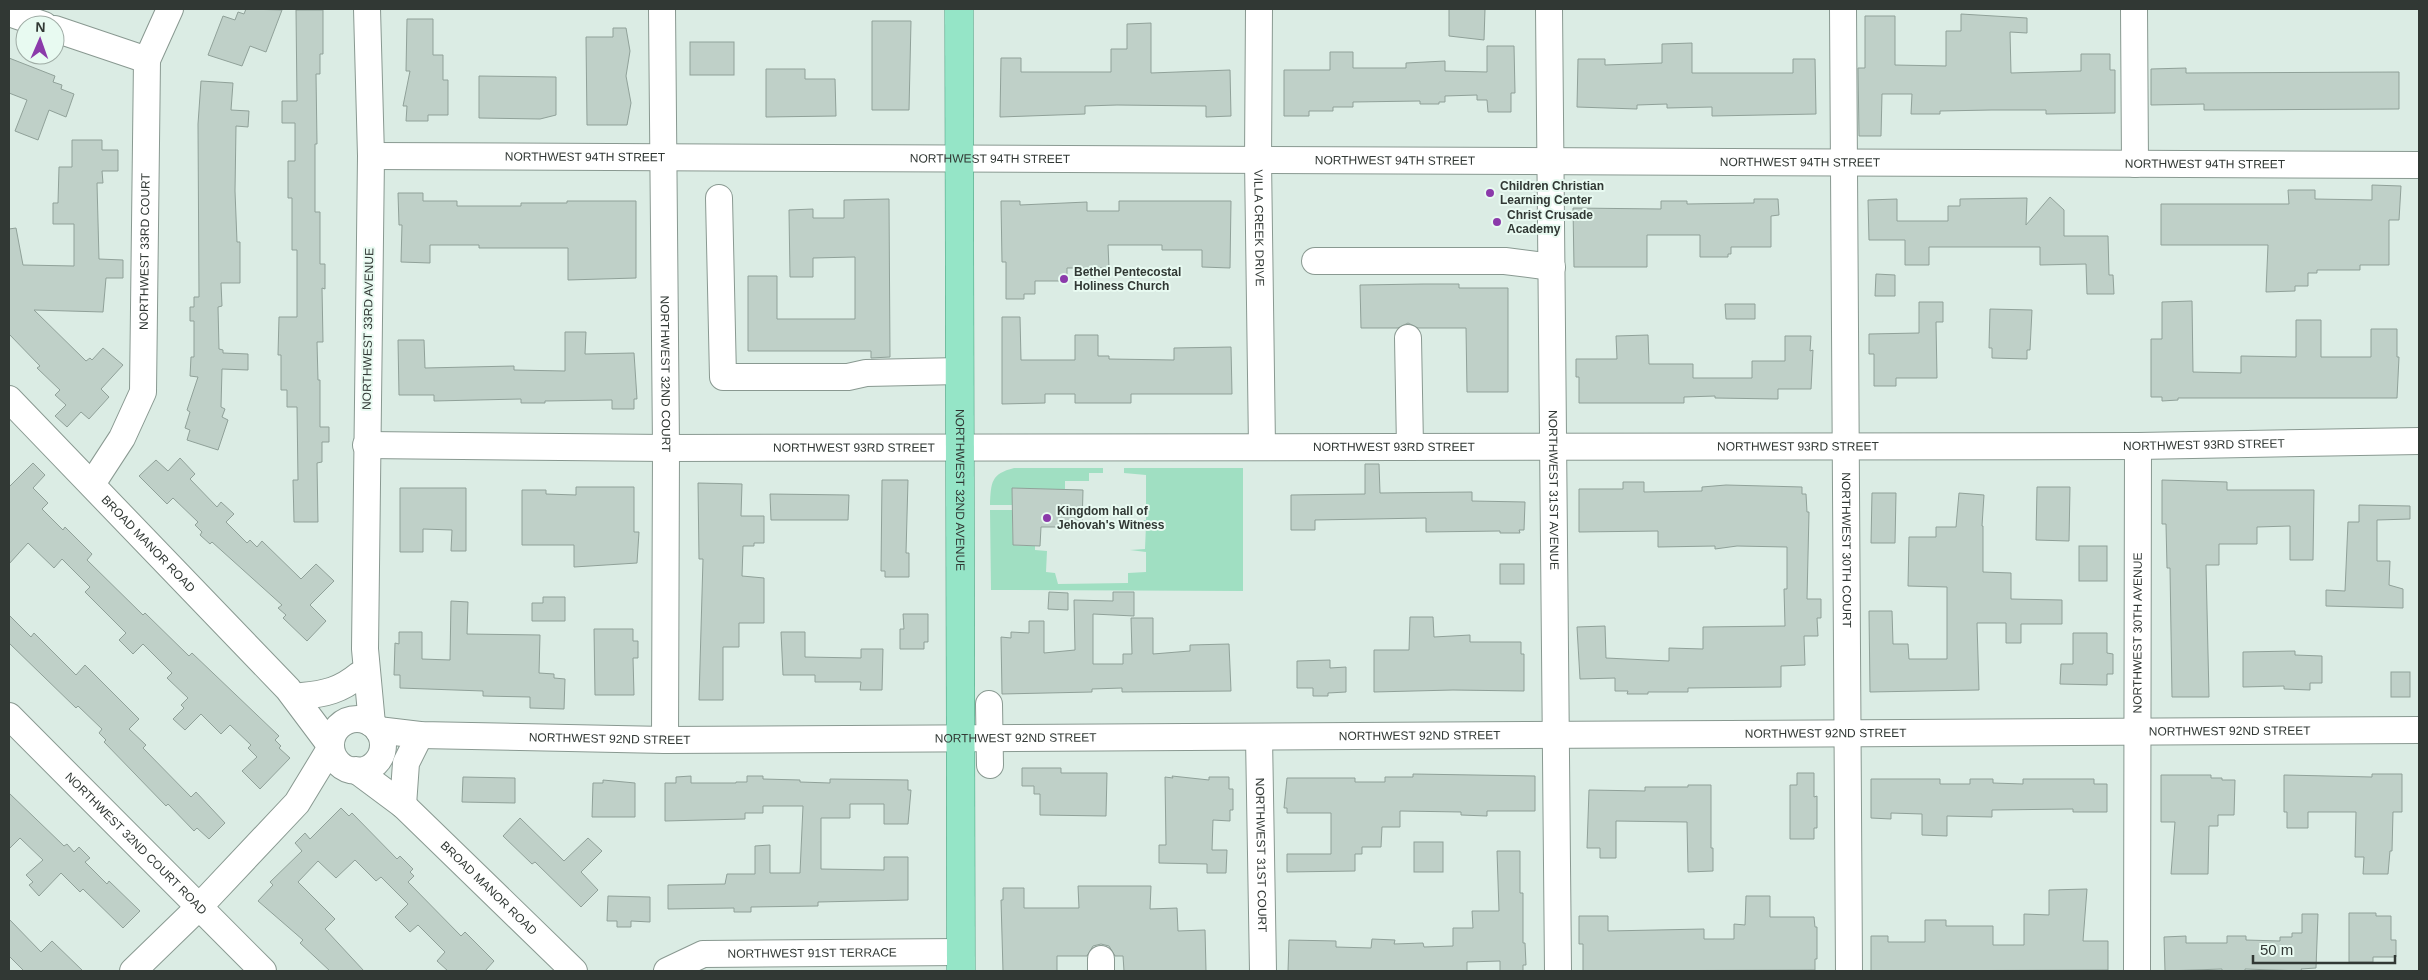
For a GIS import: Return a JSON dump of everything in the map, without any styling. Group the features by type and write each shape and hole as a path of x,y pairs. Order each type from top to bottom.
{"main road":[{"name":"NORTHWEST 32ND AVENUE","path":"959,9 961,962"}],"street":[{"name":"NORTHWEST 33RD COURT","path":"92,484 122,438 143,392 147,60 170,9"},
{"name":"NORTHWEST 33RD AVENUE","path":"366,9 371,156 366,445 365,649 368,734"},
{"name":"NORTHWEST 32ND COURT","path":"662,9 666,448 665,740"},
{"name":"VILLA CREEK DRIVE","path":"1259,9 1258,160 1262,447"},
{"name":"NORTHWEST 31ST AVENUE","path":"1549,9 1558,971"},
{"name":"NORTHWEST 30TH COURT","path":"1843,9 1849,971"},
{"path":"2134,9 2135,164"},
{"path":"65,32 147,60"},
{"name":"NORTHWEST 94TH STREET","path":"371,156 2419,165"},
{"path":"719,198 723,377 848,376 866,373 960,371"},
{"path":"1314,261 1505,261 1552,267"},
{"path":"1408,338 1410,447"},
{"name":"BROAD MANOR ROAD","path":"9,399 295,692 330,746 336,761 404,805 574,971"},
{"name":"NORTHWEST 93RD STREET","path":"366,445 666,448 1847,447 2138,446 2419,441"},
{"name":"NORTHWEST 30TH AVENUE","path":"2137,971 2138,446"},
{"name":"NORTHWEST 33RD AVENUE","path":"365,649 359,675 368,734"},
{"path":"295,692 326,694 345,687 359,675"},
{"name":"BROAD MANOR ROAD","path":"295,692 368,734 404,805"},
{"path":"989,704 990,765"},
{"name":"NORTHWEST 32ND COURT ROAD","path":"9,716 263,971"},
{"path":"133,971 200,907 297,803 330,746 336,729 368,734"},
{"name":"NORTHWEST 92ND STREET","path":"297,803 354,771 369,768 368,734 665,740 2419,730"},
{"path":"404,805 406,763 420,735"},
{"name":"NORTHWEST 31ST COURT","path":"1260,737 1263,971"},
{"name":"NORTHWEST 91ST TERRACE","path":"667,971 703,954 961,962"}],"green space":[{"path":"1014,468 1103,468 1103,473 1089,473 1089,481 1065,481 1065,490 1012,488 1012,505 990,505 994,480 1006,470"},
{"path":"1124,468 1243,468 1243,591 991,590 990,510 1012,510 1013,545 1035,546 1035,550 1047,551 1046,572 1055,573 1058,584 1128,583 1128,573 1146,572 1146,552 1130,550 1145,549 1146,525 1130,523 1132,521 1146,520 1146,475 1124,473"}],"building":[{"path":"246,9 282,10 266,52 250,46 242,66 208,55 223,16 235,20 238,12 244,14"},
{"path":"1449,9 1485,9 1484,40 1449,36"},
{"path":"296,10 323,10 323,54 320,54 320,74 316,74 317,144 315,144 315,212 320,212 320,264 325,264 325,289 322,288 323,342 317,342 318,380 320,380 320,427 329,427 329,442 322,442 322,462 317,463 318,522 294,522 293,480 298,480 297,407 287,407 287,390 281,390 281,355 278,355 279,317 297,317 297,250 292,250 292,198 288,198 288,161 295,161 295,123 282,123 282,101 297,101"},
{"path":"1961,14 2027,18 2027,33 2010,32 2011,73 2081,71 2081,54 2110,54 2110,70 2115,70 2115,113 2046,114 2046,110 1991,110 1940,111 1940,114 1911,114 1912,94 1882,94 1881,136 1859,136 1858,68 1865,68 1865,16 1895,16 1895,65 1946,66 1946,31 1961,31"},
{"path":"407,19 433,19 433,55 443,55 443,80 448,80 448,115 428,115 428,121 406,121 407,106 403,106 410,71 406,71"},
{"path":"872,21 911,21 909,110 872,110"},
{"path":"1151,23 1151,73 1230,70 1231,116 1206,117 1206,106 1117,105 1085,106 1085,114 1000,117 1001,58 1021,58 1021,72 1111,72 1111,49 1127,49 1127,24"},
{"path":"613,28 626,28 630,51 626,76 631,103 627,125 587,125 586,37 613,37"},
{"path":"690,42 734,42 734,75 690,75"},
{"path":"1692,43 1692,73 1793,73 1793,59 1815,59 1816,114 1712,116 1712,107 1667,108 1667,104 1637,105 1637,109 1577,107 1578,59 1605,59 1605,65 1662,63 1662,44"},
{"path":"1487,46 1514,46 1515,93 1511,93 1511,112 1488,112 1487,100 1477,100 1477,95 1445,96 1445,102 1439,102 1439,104 1420,104 1420,101 1353,102 1353,107 1333,107 1333,111 1309,111 1309,116 1284,116 1284,70 1330,70 1330,52 1353,52 1353,68 1406,68 1406,63 1445,61 1445,71 1487,72"},
{"path":"9,58 15,60 15,65 27,65 55,76 53,82 62,85 61,89 74,94 66,117 49,110 38,140 15,131 27,100 9,93"},
{"path":"2186,68 2186,73 2399,72 2399,109 2204,110 2204,104 2151,105 2151,69"},
{"path":"766,69 805,69 805,79 835,79 836,116 766,117"},
{"path":"479,76 556,77 556,115 540,119 479,118"},
{"path":"201,81 233,83 231,110 249,111 248,127 236,126 235,191 237,242 240,242 240,283 221,283 222,306 218,307 219,349 223,350 223,353 248,354 248,370 222,369 221,407 225,409 222,417 228,420 218,450 187,440 190,430 185,428 190,412 187,410 198,377 190,376 191,357 194,357 194,321 190,321 190,307 194,307 194,297 199,297 198,124"},
{"path":"72,140 102,140 102,150 118,150 118,171 102,171 103,183 97,183 99,259 123,260 123,278 106,278 103,312 34,310 86,361 90,358 92,360 103,348 123,365 101,389 109,397 89,419 81,412 67,427 55,416 66,405 55,395 60,390 37,368 40,366 9,334 9,229 16,228 23,265 74,266 74,224 53,224 53,203 58,203 59,167 72,167"},
{"path":"2372,185 2401,186 2399,220 2389,220 2389,265 2360,265 2360,270 2317,270 2317,273 2308,273 2308,286 2295,286 2295,291 2266,292 2268,245 2161,245 2161,204 2289,204 2288,190 2315,190 2315,199 2372,200"},
{"path":"398,193 423,193 423,201 457,201 457,206 521,206 521,203 567,203 567,201 636,201 636,278 568,280 568,248 479,248 479,245 430,245 430,263 401,262 402,225 399,225"},
{"path":"2050,197 2064,210 2064,236 2108,236 2109,275 2113,275 2114,294 2087,294 2086,264 2040,265 2040,247 1929,247 1929,265 1905,265 1905,240 1869,240 1868,200 1897,199 1897,221 1948,221 1948,206 1960,206 1960,199 2027,198 2026,225"},
{"path":"889,199 890,357 871,358 871,351 748,351 748,276 777,276 777,319 855,319 855,257 813,258 813,277 790,277 789,210 813,209 813,218 844,218 844,200"},
{"path":"1754,199 1778,199 1779,215 1771,216 1771,247 1731,247 1731,254 1728,254 1728,257 1700,257 1700,235 1647,235 1647,267 1574,267 1573,208 1661,209 1661,201 1687,201 1687,204 1754,203"},
{"path":"1001,201 1020,201 1020,205 1087,202 1087,211 1119,211 1119,201 1231,201 1230,268 1202,267 1202,250 1162,250 1162,245 1108,245 1109,268 1067,268 1067,281 1035,281 1035,294 1024,294 1024,299 1006,299 1006,262 1002,262"},
{"path":"1876,274 1895,275 1895,296 1875,296"},
{"path":"1459,284 1459,288 1508,288 1508,392 1467,392 1466,328 1418,328 1408,323 1398,328 1361,328 1360,285"},
{"path":"2192,301 2193,372 2241,373 2241,356 2296,357 2296,320 2321,320 2321,357 2371,357 2371,329 2397,329 2397,357 2399,357 2397,398 2178,398 2178,400 2162,401 2162,397 2151,397 2151,339 2162,339 2162,302"},
{"path":"1919,302 1943,302 1943,322 1936,322 1937,378 1896,378 1896,386 1874,386 1874,354 1869,354 1869,334 1919,333"},
{"path":"1725,304 1755,304 1755,319 1726,319"},
{"path":"1990,309 2032,310 2030,350 2027,350 2027,359 1992,358 1992,348 1989,348"},
{"path":"1002,317 1020,317 1021,360 1075,360 1075,335 1098,335 1098,356 1109,356 1109,359 1174,360 1174,348 1231,347 1232,394 1131,394 1131,403 1075,403 1075,394 1045,394 1045,403 1002,404"},
{"path":"565,332 586,332 585,354 634,353 637,399 634,399 634,409 612,409 612,400 545,401 545,403 521,403 521,399 434,401 434,395 399,395 398,340 424,340 425,368 514,366 514,370 565,371"},
{"path":"1648,335 1649,364 1693,364 1693,378 1752,378 1752,361 1785,361 1785,336 1811,336 1810,351 1813,350 1811,389 1778,389 1778,399 1715,398 1715,396 1684,397 1684,403 1579,403 1579,377 1576,377 1576,359 1617,359 1616,336"},
{"path":"180,458 195,474 190,479 217,507 221,502 234,514 226,522 247,543 250,540 257,547 262,541 301,579 316,564 334,581 310,605 326,621 307,641 283,618 286,615 278,608 282,605 212,542 210,544 200,535 202,532 195,525 198,522 173,498 167,504 139,476 156,460 168,471"},
{"path":"33,463 45,475 33,488 48,503 42,509 63,530 65,527 92,554 87,560 143,615 145,613 189,656 192,653 279,736 275,740 281,746 279,748 290,758 260,789 242,771 257,757 248,748 251,745 230,725 221,734 201,714 185,730 173,719 184,708 181,705 188,698 167,678 172,673 143,644 133,654 119,640 126,633 85,592 90,587 62,559 54,568 28,543 9,564 9,487"},
{"path":"1365,464 1379,464 1380,493 1472,492 1472,501 1525,502 1524,530 1519,530 1520,533 1500,533 1500,531 1426,532 1426,518 1315,520 1315,530 1291,530 1291,495 1365,494"},
{"path":"882,480 908,480 906,553 909,553 909,577 885,577 885,571 881,571"},
{"path":"2162,480 2227,482 2227,490 2314,490 2313,560 2290,560 2290,526 2257,527 2257,544 2219,544 2219,565 2206,565 2209,697 2172,697 2170,568 2167,568 2166,524 2162,524"},
{"path":"1623,482 1644,482 1644,492 1702,491 1702,487 1726,485 1802,487 1802,494 1806,494 1807,512 1809,512 1807,599 1821,599 1821,618 1817,618 1818,636 1804,636 1805,665 1781,666 1781,687 1688,688 1688,692 1627,694 1628,691 1615,691 1615,678 1580,679 1577,627 1605,626 1606,658 1669,661 1669,648 1703,649 1703,627 1785,626 1784,589 1787,589 1787,547 1737,546 1715,549 1715,546 1658,547 1658,531 1579,532 1579,489 1623,489"},
{"path":"698,483 742,484 741,516 764,516 764,543 754,543 754,546 743,546 742,576 764,578 764,623 739,623 739,647 723,647 723,700 699,700 703,559 699,559"},
{"path":"576,487 634,487 634,532 639,532 637,563 574,567 574,545 522,545 522,490 546,490 546,494 576,495"},
{"path":"2037,487 2070,487 2069,541 2036,540"},
{"path":"400,488 466,488 466,551 451,551 452,530 423,529 423,552 400,552"},
{"name":"Kingdom hall of Jehovah's Witness","path":"1012,488 1083,490 1082,527 1041,527 1040,546 1013,545"},
{"path":"1872,493 1896,493 1895,543 1871,543"},
{"path":"1959,493 1984,495 1982,526 1983,572 2011,573 2011,599 2062,600 2062,624 2021,624 2021,643 2006,643 2006,623 1977,623 1979,690 1870,692 1869,611 1892,611 1893,644 1908,644 1909,659 1947,659 1947,587 1908,586 1909,537 1936,537 1936,527 1956,527"},
{"path":"770,494 849,495 848,520 771,520"},
{"path":"2359,505 2410,506 2410,519 2377,520 2377,561 2390,561 2389,585 2403,589 2403,608 2326,606 2326,590 2345,591 2348,522 2359,522"},
{"path":"2079,546 2107,546 2107,581 2079,581"},
{"path":"1500,564 1524,564 1524,584 1500,584"},
{"path":"1049,592 1068,593 1068,610 1048,609"},
{"path":"1113,592 1134,592 1134,616 1093,614 1093,664 1123,664 1123,654 1132,654 1131,618 1153,618 1153,654 1190,651 1190,645 1229,644 1231,691 1122,692 1122,688 1092,689 1092,692 1002,694 1001,637 1011,638 1011,632 1029,633 1029,621 1044,621 1044,653 1075,650 1074,600 1113,601"},
{"path":"543,597 565,597 565,621 532,621 532,603 543,603"},
{"path":"451,601 468,602 467,634 540,635 539,673 554,674 554,678 565,679 564,709 530,708 530,697 483,696 483,691 400,688 400,675 394,675 395,643 399,644 399,632 422,632 422,659 450,660"},
{"path":"903,614 928,614 928,642 924,642 924,649 900,649 900,629 904,629"},
{"path":"9,615 31,637 34,633 76,675 85,665 139,719 129,729 146,745 143,748 191,797 196,792 225,823 209,839 197,828 194,831 168,804 166,806 104,742 106,740 99,733 102,729 78,706 76,708 9,643"},
{"path":"1410,617 1433,617 1434,637 1470,635 1470,642 1521,642 1521,654 1524,654 1524,691 1374,692 1374,650 1409,650"},
{"path":"594,629 633,629 633,641 638,641 638,658 633,658 634,695 595,695"},
{"path":"781,632 805,632 805,657 861,658 861,649 883,649 882,690 860,690 861,682 815,682 815,675 783,675"},
{"path":"2073,633 2107,633 2107,653 2113,654 2113,674 2107,674 2107,685 2060,684 2061,664 2073,664"},
{"path":"2295,651 2295,655 2322,656 2322,683 2310,683 2310,690 2284,689 2284,686 2243,687 2243,652"},
{"path":"1330,660 1330,668 1346,667 1346,692 1328,693 1328,696 1313,696 1313,688 1297,688 1297,661"},
{"path":"2391,672 2410,672 2410,697 2391,697"},
{"path":"1022,768 1061,768 1061,773 1107,773 1106,816 1040,815 1040,794 1034,794 1034,786 1022,786"},
{"path":"1797,773 1814,773 1814,797 1817,796 1817,828 1814,828 1814,839 1790,839 1790,785 1797,785"},
{"path":"1413,774 1535,776 1535,811 1487,811 1487,816 1461,815 1461,812 1400,811 1400,827 1382,827 1381,847 1362,847 1362,854 1355,854 1355,871 1287,872 1287,854 1331,854 1331,813 1287,813 1287,808 1284,808 1287,778 1355,778 1355,782 1385,782 1385,777 1413,777"},
{"path":"2372,774 2402,774 2402,812 2393,812 2392,851 2390,851 2388,874 2363,874 2364,857 2355,857 2356,812 2308,812 2308,828 2287,828 2287,812 2284,812 2284,775 2372,777"},
{"path":"2161,775 2211,775 2211,778 2235,780 2234,815 2218,815 2218,826 2209,826 2208,874 2171,874 2175,822 2161,822"},
{"path":"691,776 691,783 747,782 747,776 763,776 763,779 830,783 830,779 908,780 908,790 911,790 908,824 884,824 884,804 850,804 850,818 821,818 821,869 884,870 884,857 908,857 908,900 818,902 818,906 751,907 751,912 734,912 734,908 668,909 668,885 725,884 727,874 755,874 755,846 770,845 770,873 800,873 803,806 763,806 763,813 745,813 745,819 665,821 665,783 676,783 676,777"},
{"path":"1172,776 1209,780 1209,777 1229,777 1229,789 1233,789 1233,810 1230,810 1230,821 1213,820 1212,850 1227,850 1226,873 1207,873 1207,864 1159,863 1159,845 1166,845 1165,777 1173,778"},
{"path":"463,777 515,778 515,803 462,802"},
{"path":"1871,779 1940,779 1940,784 1970,784 1970,779 1993,779 1993,783 2023,784 2023,779 2094,779 2094,784 2107,784 2107,812 2073,812 2073,809 1992,810 1992,817 1947,816 1947,836 1922,835 1922,814 1891,813 1891,819 1871,818"},
{"path":"603,780 635,783 635,817 592,817 593,783 603,783"},
{"path":"1688,785 1711,785 1713,871 1688,872 1687,822 1616,821 1616,858 1600,858 1600,848 1587,848 1589,790 1645,791 1645,787 1688,787"},
{"path":"9,793 64,846 67,844 74,852 79,847 90,858 85,862 107,884 109,881 140,911 123,928 83,889 80,892 61,873 39,896 29,885 33,882 26,875 43,860 20,838 9,849"},
{"path":"341,808 349,816 352,813 397,859 400,856 413,869 410,872 414,876 408,882 461,936 465,932 494,961 485,971 448,971 437,961 445,952 418,925 410,932 395,917 408,904 381,877 376,881 355,860 336,878 318,861 298,882 335,919 325,929 364,971 330,971 300,943 303,940 258,901 273,885 270,882 302,851 295,843 305,833 310,839"},
{"path":"520,818 564,861 588,838 602,851 581,872 598,890 581,907 535,862 532,864 503,836"},
{"path":"1414,842 1443,842 1443,872 1414,872"},
{"path":"1497,851 1520,851 1520,893 1523,893 1523,943 1525,943 1526,965 1523,965 1523,971 1500,971 1500,961 1467,962 1467,971 1288,971 1289,940 1336,941 1336,947 1371,948 1372,939 1395,940 1394,944 1423,943 1424,947 1453,946 1453,928 1473,928 1472,911 1499,911"},
{"path":"1078,886 1151,886 1150,909 1177,908 1178,931 1205,930 1206,971 1124,971 1123,956 1115,956 1109,946 1101,944 1093,946 1087,956 1057,956 1057,971 1003,971 1001,900 1003,900 1003,888 1024,888 1024,908 1079,908"},
{"path":"2087,889 2083,941 2108,941 2108,970 1871,971 1871,936 1888,936 1888,942 1925,942 1925,920 1946,920 1946,926 1993,926 1993,945 2024,945 2024,914 2049,915 2049,890"},
{"path":"608,896 650,897 650,922 631,921 631,927 617,927 617,921 607,921"},
{"path":"1746,896 1770,896 1770,917 1814,917 1815,927 1817,927 1815,970 1583,971 1583,944 1579,944 1579,916 1608,916 1608,931 1704,929 1704,939 1734,939 1734,924 1745,925"},
{"path":"2349,913 2376,913 2376,916 2391,916 2391,940 2396,940 2396,957 2373,957 2373,962 2349,962"},
{"path":"2302,914 2318,914 2316,968 2301,969 2302,971 2245,969 2245,971 2222,971 2222,969 2165,971 2164,937 2186,936 2186,943 2227,943 2227,936 2246,936 2246,940 2280,941 2280,937 2292,937 2292,933 2302,933"},
{"path":"9,919 41,952 52,941 83,971 24,971 9,956"}],"place":[{"name":"Children Christian Learning Center","path":"1490,193"},
{"name":"Christ Crusade Academy","path":"1497,222"},
{"name":"Bethel Pentecostal Holiness Church","path":"1064,279"},
{"name":"Kingdom hall of Jehovah's Witness","path":"1047,518"}]}
